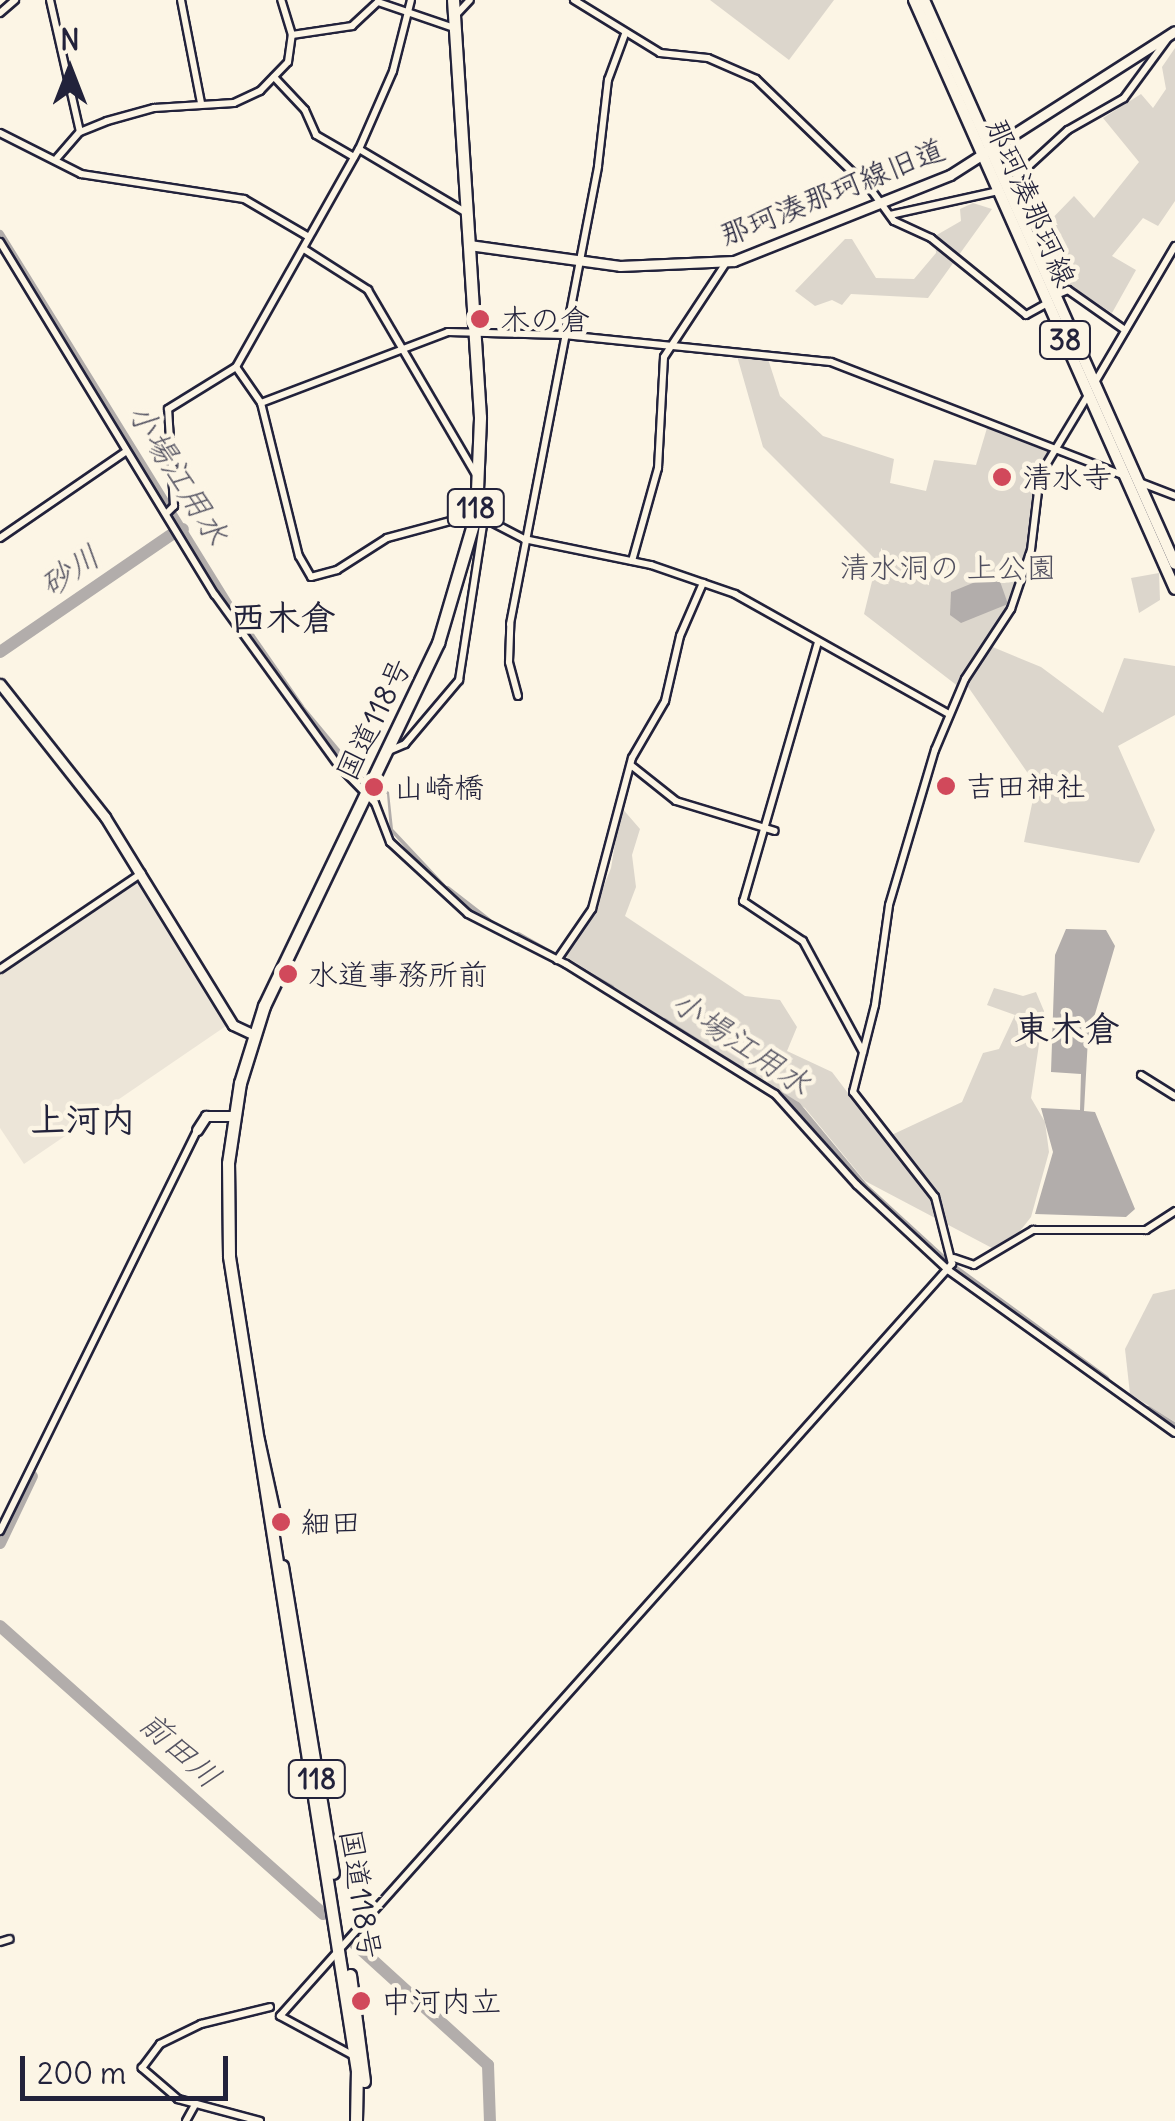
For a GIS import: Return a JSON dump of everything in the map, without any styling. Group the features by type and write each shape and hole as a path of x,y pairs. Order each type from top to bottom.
{"highway":[{"name":"国道118号","path":"360,2121 359,2059 229,1256 234,1116 254,1035 438,642 480,516 475,329 452,0"}],"main road":[{"name":"那珂湊那珂線","path":"914,0 1175,564"},
{"name":"那珂湊那珂線","path":"924,0 986,152"},
{"name":"那珂湊那珂線","path":"1092,388 1124,475 1175,588"}],"street":[{"path":"0,13 15,0"},
{"path":"50,0 80,132"},
{"path":"182,0 201,103"},
{"path":"57,158 80,132 154,108 234,103 274,77 288,62 292,35 282,0"},
{"path":"170,510 168,409 236,366 359,148 393,71 411,0"},
{"path":"292,35 352,26 378,2 408,14 454,22 470,0"},
{"path":"574,0 660,53 708,58 756,79 890,215 932,238 1026,315 1068,290 1125,330"},
{"path":"890,215 1003,188 1068,130 1124,98 1167,47 1173,32"},
{"name":"那珂湊那珂線旧道","path":"469,245 575,261 726,263 881,205 986,152 1173,32"},
{"path":"518,696 507,642 575,261 598,166 608,80 625,34"},
{"path":"274,77 305,110 316,135 354,156"},
{"path":"0,133 57,158 81,174 244,199 309,238"},
{"path":"359,148 468,214"},
{"path":"0,242 126,452 170,510 276,682 375,804 390,842 457,907 559,957 775,1094 857,1185 951,1265 1175,1433"},
{"path":"951,1265 943,1213 921,1172 853,1092 864,1053 889,905 949,714 1017,595 1031,550 1040,475 1175,246"},
{"path":"304,249 362,283 403,345 480,480"},
{"path":"632,561 658,468 668,348 726,263"},
{"path":"261,402 403,345 475,329 831,362 1175,496"},
{"path":"236,366 261,402 299,556 311,577 337,570 388,538 480,516 524,539 632,561 703,583 793,622 818,642 949,714"},
{"path":"0,538 126,452"},
{"path":"383,753 404,744 459,680 480,516"},
{"path":"559,957 592,908 632,764 665,701 680,636 703,583"},
{"path":"818,642 760,826 743,901 803,941 864,1053"},
{"path":"0,684 143,873 233,1024 254,1035"},
{"path":"632,764 652,787 676,801 775,831"},
{"path":"0,969 143,873"},
{"path":"1142,1075 1175,1096"},
{"path":"0,1531 197,1130 209,1115 234,1116"},
{"path":"359,2059 280,2016 951,1265 974,1265 1033,1230 1146,1230 1175,1211"},
{"path":"0,1942 10,1939"},
{"path":"260,2121 195,2105 153,2084 142,2068 146,2056 201,2024 270,2007"},
{"path":"186,2121 195,2105"}],"shaded area":[{"path":"997,573 1008,604 961,623 950,615 951,592"},
{"path":"298,699 363,777 389,792 393,829 454,894 450,897 390,831 387,794 361,780 308,722"},
{"path":"138,878 226,1026 24,1164 0,1128 0,972"},
{"path":"1066,929 1106,930 1115,946 1088,1038 1084,1111 1095,1112 1135,1209 1126,1217 1035,1214 1053,1152 1041,1108 1080,1110 1081,1074 1051,1072 1055,955"}],"green space":[{"path":"710,0 834,0 789,60"},
{"path":"1175,48 1175,201 1158,226 1143,218 1112,256 1136,270 1112,313 1069,285 1075,272 1051,256 1041,230 1074,196 1094,218 1139,162 1103,118 1141,94 1153,108 1166,89 1162,67"},
{"path":"973,203 992,209 928,298 851,294 842,305 832,300 815,306 795,291 845,239 852,239 876,278 914,279 936,253 935,236 961,221 960,209"},
{"name":"清水洞の 上公園","path":"737,356 768,359 780,396 823,436 894,459 890,483 926,491 934,460 976,465 987,428 1049,452 1036,542 1010,606 983,643 1041,667 1103,713 1124,658 1175,666 1175,715 1118,746 1155,830 1139,863 1024,842 1036,785 964,681 959,687 864,614 877,561 763,447"},
{"path":"1159,573 1160,600 1139,613 1131,578"},
{"path":"621,807 640,829 632,855 636,887 625,916 745,996 780,1000 797,1027 787,1051 832,1072 883,1139 962,1102 983,1053 999,1049 1015,1015 987,1005 994,988 1023,996 1036,992 1044,1011 1031,1098 1045,1122 1049,1152 1031,1217 1020,1231 992,1248 865,1181 805,1108 565,956 593,913 611,868"},
{"path":"1175,1289 1175,1422 1130,1394 1125,1349 1153,1294"}],"waterway":[{"name":"小場江用水","path":"0,234 229,605 300,707"},
{"name":"砂川","path":"0,652 171,535"},
{"name":"小場江用水","path":"447,890 487,921"},
{"name":"小場江用水","path":"518,936 610,988"},
{"name":"小場江用水","path":"664,1022 797,1106 864,1187 948,1264 1105,1379"},
{"name":"小場江用水","path":"1148,1410 1175,1427"},
{"name":"前田川","path":"0,1543 32,1476"},
{"name":"前田川","path":"0,1626 323,1914"},
{"name":"前田川","path":"355,1944 488,2065 490,2121"}],"place":[{"name":"木の倉","path":"480,319"},
{"name":"清水寺","path":"1002,477"},
{"name":"吉田神社","path":"946,786"},
{"name":"山崎橋","path":"374,787"},
{"name":"水道事務所前","path":"288,974"},
{"name":"細田","path":"281,1522"},
{"name":"中河内立","path":"361,2001"}],"district":[{"name":"西木倉","path":"283,617"},
{"name":"東木倉","path":"1067,1028"},
{"name":"上河内","path":"83,1119"}]}
